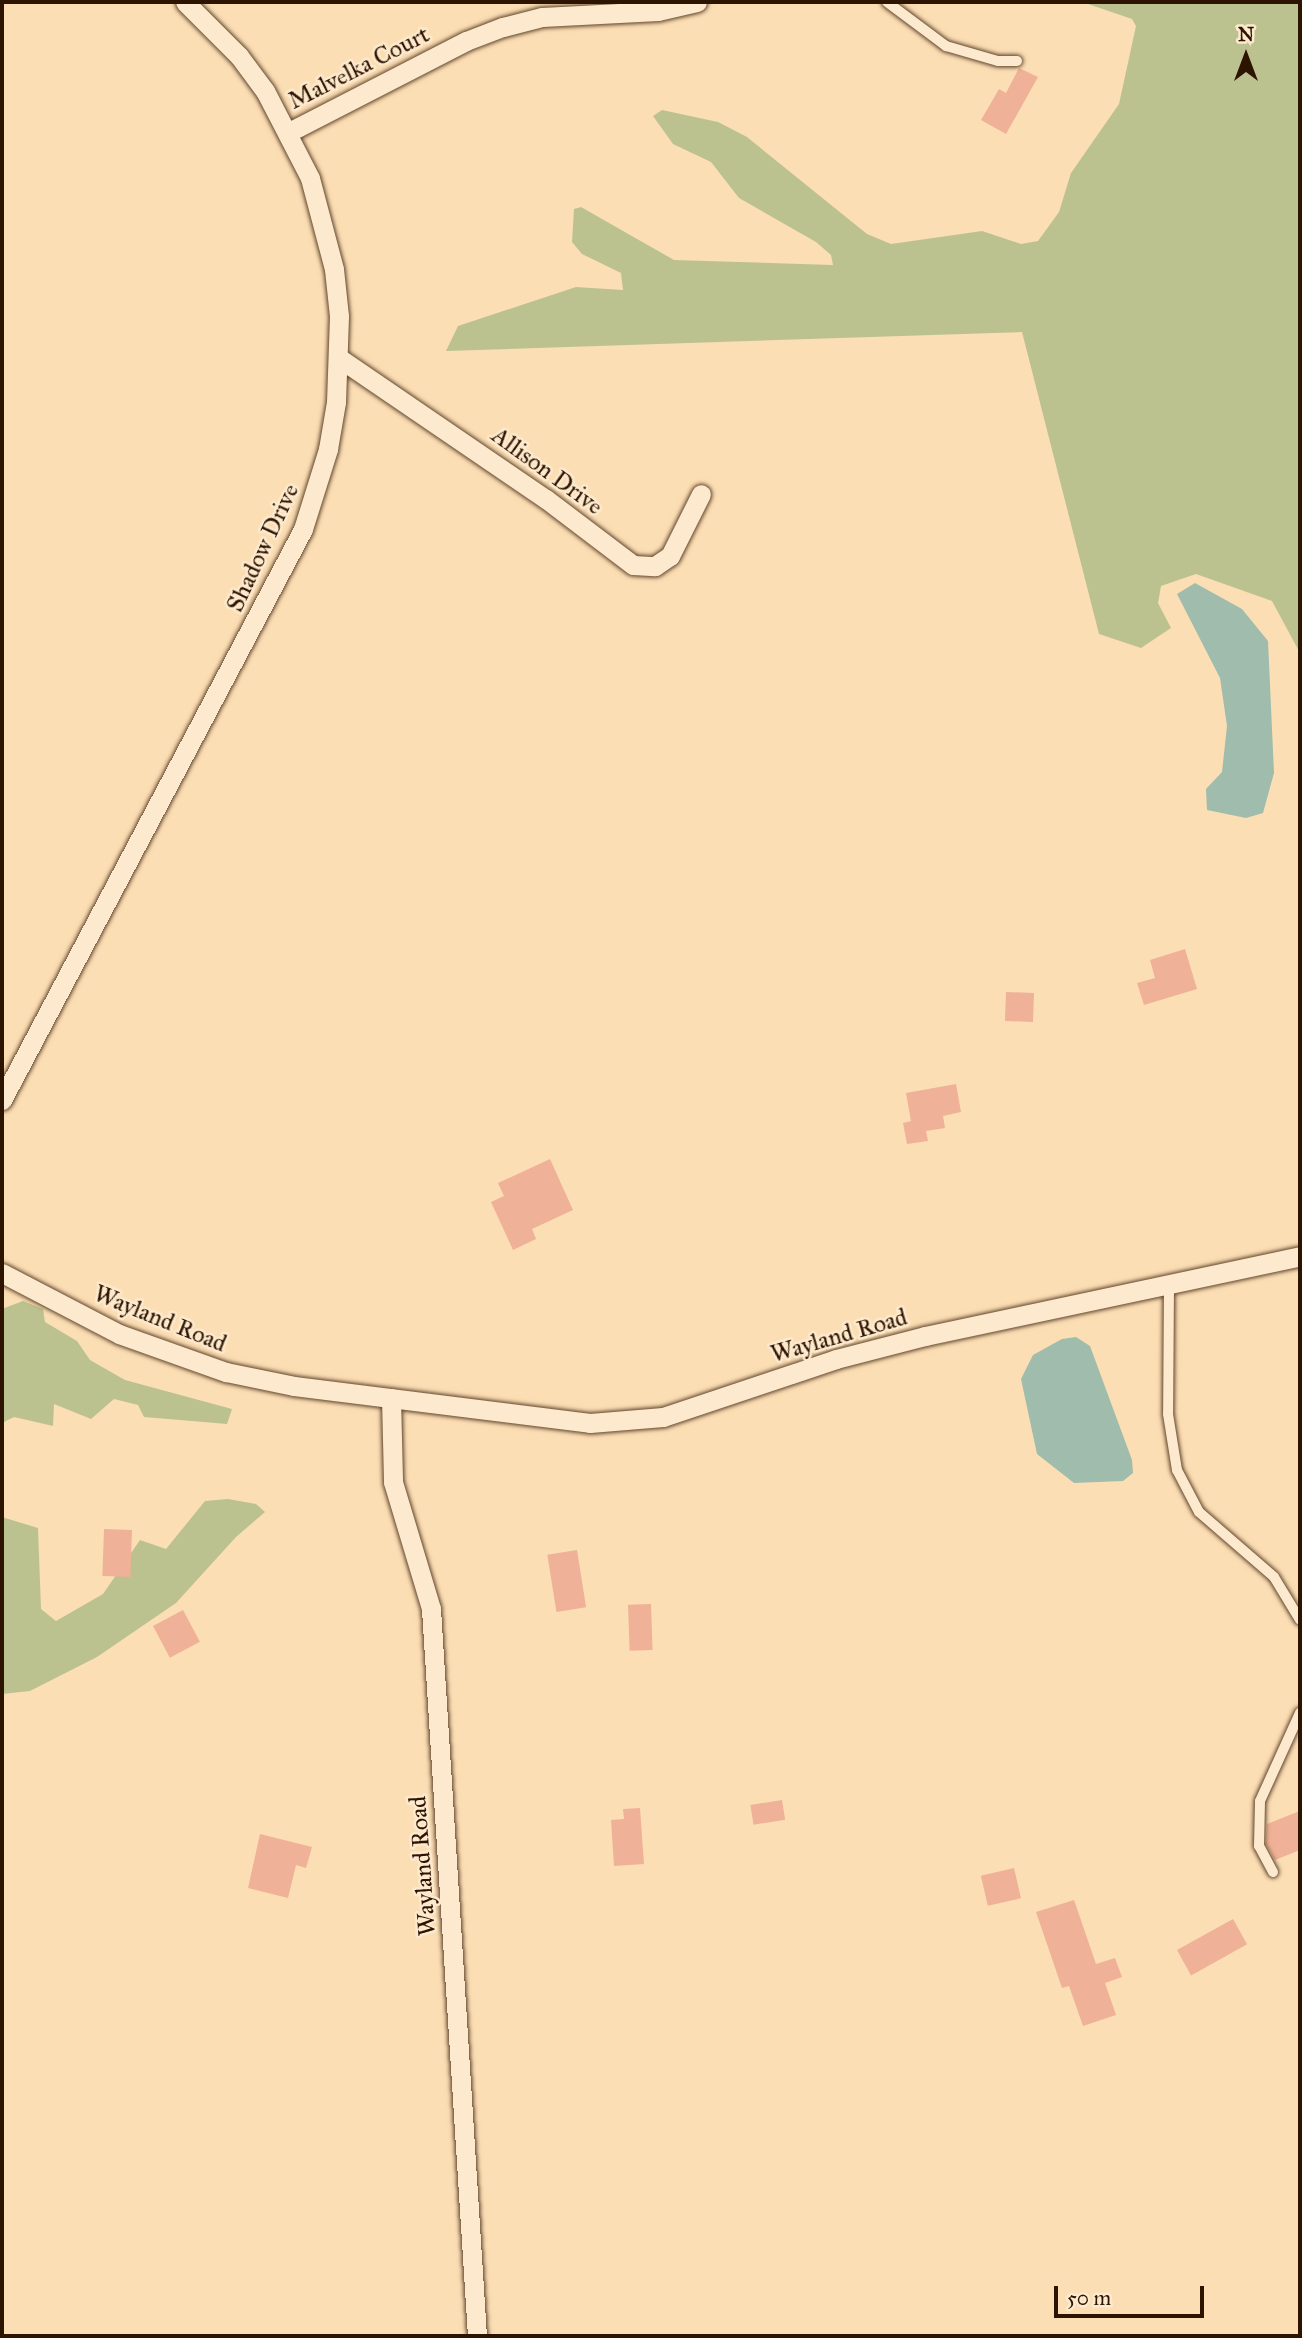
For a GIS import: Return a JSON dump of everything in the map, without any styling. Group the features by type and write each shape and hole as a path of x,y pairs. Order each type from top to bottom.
{"street":[{"name":"Shadow Drive","path":"2,1100 303,529 328,449 339,358 339,316 329,245 310,178 289,132 239,56 185,2"},
{"name":"Malvelka Court","path":"289,132 503,27 542,17 658,11 696,2"},
{"name":"Allison Drive","path":"339,358 535,491 633,565 655,566 670,556 701,494"},
{"name":"Wayland Road","path":"2,1273 119,1334 172,1356 294,1386 590,1423 626,1422 691,1409 836,1359 925,1336 1300,1256"},
{"name":"Wayland Road","path":"391,1398 393,1482 431,1609 477,2336"}],"lane":[{"path":"887,2 946,46 998,61 1017,61"},
{"path":"1169,1284 1168,1414 1177,1470 1199,1512 1274,1577 1300,1620"},
{"path":"1273,1872 1259,1846 1260,1801 1300,1713"}],"green space":[{"path":"1082,2 1300,2 1300,653 1272,601 1196,574 1161,586 1158,603 1171,628 1141,648 1099,634 1022,332 446,351 458,326 576,287 623,290 621,273 582,254 572,242 574,209 581,207 674,260 833,265 831,255 816,242 739,198 711,162 673,144 653,116 662,110 718,122 747,137 867,234 891,244 982,231 1021,244 1038,241 1059,212 1071,173 1119,104 1136,26 1132,19"},
{"path":"23,1301 43,1309 45,1322 77,1341 90,1360 125,1380 232,1409 227,1424 144,1417 138,1405 114,1399 91,1419 54,1404 53,1426 14,1417 2,1423 2,1309"},
{"path":"228,1499 256,1504 265,1512 236,1537 176,1603 97,1657 30,1691 2,1694 2,1517 38,1528 41,1609 56,1621 103,1594 140,1540 166,1549 205,1501"}],"shaded area":[{"path":"1195,583 1242,609 1268,641 1274,773 1263,813 1246,818 1207,810 1206,789 1222,772 1227,726 1220,678 1177,594"},
{"path":"1076,1337 1090,1346 1132,1460 1133,1473 1123,1481 1074,1483 1037,1454 1021,1379 1033,1355 1062,1339"}],"building":[{"path":"1019,68 1038,77 1006,134 981,120 999,89 1006,93"},
{"path":"1185,949 1197,989 1144,1005 1137,983 1155,978 1150,960"},
{"path":"1006,992 1034,993 1033,1022 1005,1021"},
{"path":"956,1084 961,1112 943,1116 945,1128 926,1131 928,1141 907,1144 903,1123 911,1121 906,1093"},
{"path":"550,1159 573,1210 532,1229 536,1239 513,1250 491,1202 504,1196 498,1183"},
{"path":"104,1529 132,1530 130,1577 102,1576"},
{"path":"577,1550 586,1607 556,1612 547,1555"},
{"path":"651,1604 653,1650 630,1651 628,1605"},
{"path":"183,1610 200,1642 170,1658 153,1626"},
{"path":"782,1800 785,1820 754,1825 750,1805"},
{"path":"640,1808 644,1864 614,1866 611,1820 624,1819 623,1809"},
{"path":"1300,1811 1300,1850 1275,1860 1266,1844 1267,1824"},
{"path":"260,1834 312,1847 306,1868 296,1865 288,1898 248,1888"},
{"path":"1014,1868 1021,1898 988,1906 981,1876"},
{"path":"1074,1900 1096,1964 1115,1958 1122,1977 1105,1983 1116,2015 1083,2026 1069,1986 1062,1988 1036,1912"},
{"path":"1233,1919 1247,1944 1191,1975 1177,1950"}]}
